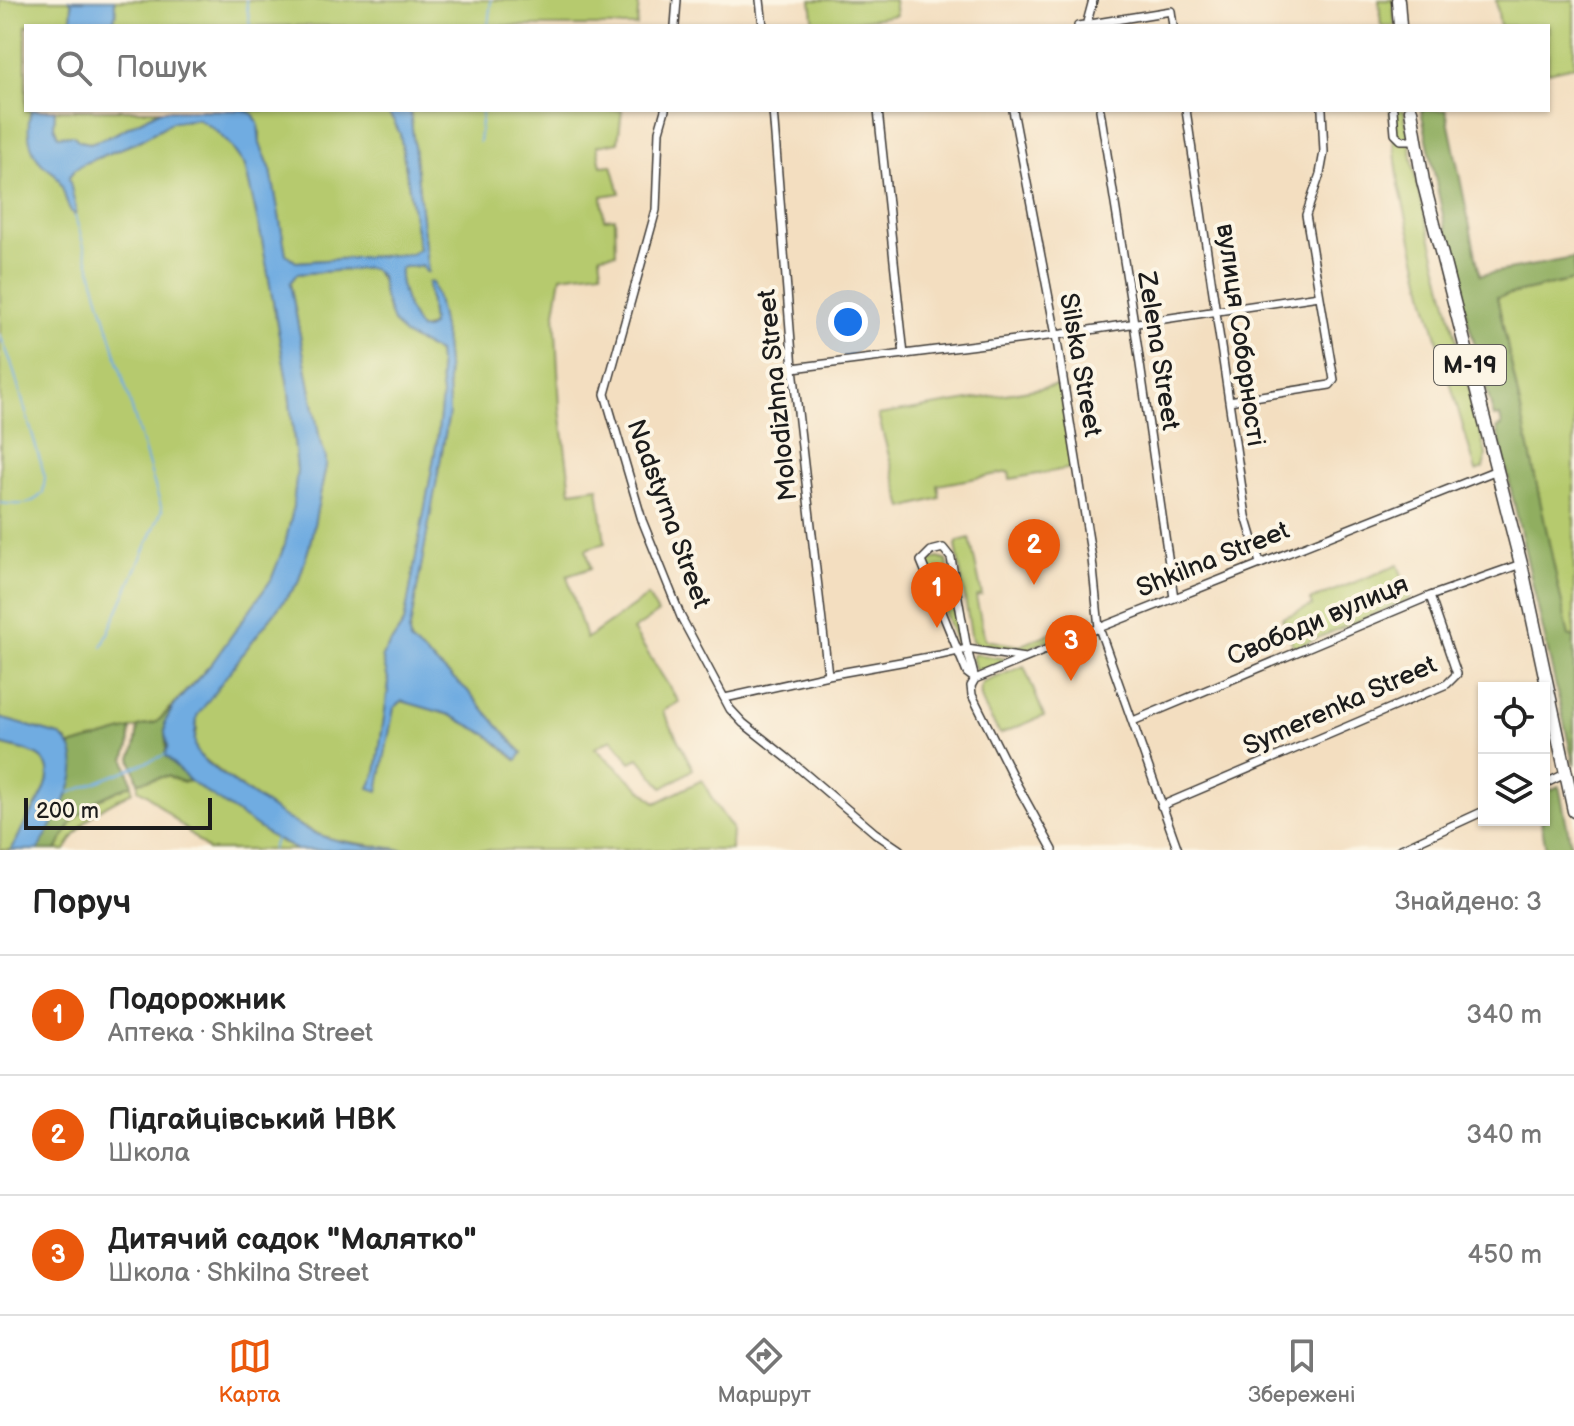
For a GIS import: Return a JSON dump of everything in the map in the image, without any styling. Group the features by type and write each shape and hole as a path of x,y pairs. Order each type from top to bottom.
{"highway":[{"path":"1398,0 1400,24"},
{"name":"М-19","path":"1411,112 1423,181 1521,564 1574,811"}],"street":[{"path":"675,24 677,0"},
{"path":"760,0 763,24"},
{"path":"1084,24 1093,0"},
{"path":"1095,24 1171,11 1173,24"},
{"name":"Nadstyrna Street","path":"664,112 659,131 656,210 605,394 648,534 681,617 730,709 875,833 900,850"},
{"name":"Molodizhna Street","path":"773,112 793,368 828,675"},
{"path":"878,112 904,355"},
{"name":"Silska Street","path":"1013,112 1056,335 1092,559 1099,628 1178,850"},
{"name":"Zelena Street","path":"1100,112 1174,598"},
{"name":"вулиця Соборності","path":"1186,112 1246,516 1260,563"},
{"path":"1229,401 1330,385 1334,380 1306,215 1324,152 1322,112"},
{"path":"1393,112 1395,134 1401,140 1415,140"},
{"path":"793,368 1056,335 1319,296"},
{"name":"Shkilna Street","path":"975,679 1497,470"},
{"path":"975,679 967,673 921,561 931,551 943,548 951,558 975,679 971,686 972,695 1053,850"},
{"name":"Свободи вулиця","path":"1133,721 1430,596 1521,564"},
{"name":"Symerenka Street","path":"1161,806 1447,684 1457,674 1430,596"},
{"path":"725,698 967,649 1026,658"},
{"path":"1550,781 1565,774"},
{"path":"1399,850 1478,814"}],"green space":[{"path":"0,0 70,0 71,24 24,24 24,112 36,112 35,121 85,163 137,142 172,122 198,119 230,145 245,166 262,240 289,392 297,470 285,544 271,580 212,663 157,722 70,746 59,735 0,718"},
{"path":"114,0 639,0 637,24 113,24 116,13"},
{"path":"811,0 894,0 896,15 840,24 814,24"},
{"path":"1379,0 1393,0 1395,24 1381,24"},
{"path":"1496,0 1574,0 1574,66 1550,72 1550,24 1500,24"},
{"path":"55,112 157,112 111,136 90,143 58,136 54,126"},
{"path":"245,112 387,112 400,134 419,249 411,254 296,262 286,254 271,170 260,144 260,132"},
{"path":"410,112 622,112 618,142 597,146 601,166 612,165 620,193 602,196 604,219 615,218 616,253 600,255 602,271 561,276 555,312 560,409 571,491 598,487 605,543 586,549 591,568 567,576 586,639 648,596 658,613 633,630 679,702 663,711 693,769 663,788 639,758 631,762 612,739 595,748 656,803 702,780 732,828 731,850 404,850 336,840 290,821 198,754 194,742 196,716 298,583 310,544 326,466 290,283 297,274 372,268 380,278 388,308 397,326 438,352 442,396 404,623 382,656 389,683 376,773 370,788 378,790 394,708 402,701 450,715 488,735 516,760 522,753 467,690 410,641 449,413 443,330 432,282 428,283 432,326 420,329 406,300 400,269 423,266 428,271"},
{"path":"1390,112 1404,112 1416,181 1486,455 1483,468 1476,471 1426,300 1399,185"},
{"path":"1421,112 1446,112 1480,275 1574,258 1574,280 1497,297 1569,637 1574,637 1574,766 1497,428 1502,426 1500,416 1494,417 1454,268"},
{"path":"1574,280 1574,637 1569,638 1497,297"},
{"path":"1060,385 1072,468 1010,479 1009,472 938,485 940,498 903,508 878,415"},
{"path":"970,538 982,595 976,597 985,640 1020,646 1092,615 1093,622 1049,642 1047,640 1024,653 978,645 972,641 956,545 958,541"},
{"path":"938,558 947,561 952,590 938,594 927,565"},
{"path":"1398,565 1411,599 1294,648 1282,618 1312,606 1310,600"},
{"path":"953,596 962,644 957,645 940,600"},
{"path":"975,654 1007,661 982,672 975,669 972,657"},
{"path":"1024,666 1044,716 1000,734 983,702 982,683"},
{"path":"175,704 165,726 165,755 190,781 183,782 167,776 138,782 131,758 138,727 157,722"},
{"path":"131,729 125,759 132,784 97,800 73,821 56,850 38,850 70,788 73,761 70,746"},
{"path":"0,744 38,756 47,766 48,775 43,793 11,850 0,850"},
{"path":"167,776 183,782 190,781 275,839 297,850 208,850 138,789 138,782"},
{"path":"132,784 132,792 93,815 65,850 56,850 73,821 97,800"},
{"path":"1559,786 1572,850 1546,850 1542,826 1550,826 1550,790"}],"water":[{"path":"70,0 114,0 116,13 113,24 71,24"},
{"path":"31,112 55,112 54,126 58,136 73,135 79,141 90,143 111,136 157,112 253,114 258,123 260,144 271,170 286,254 296,262 411,254 419,249 400,134 387,112 410,112 428,272 422,266 404,267 400,269 401,283 412,317 420,329 426,329 432,326 428,283 432,282 443,330 449,413 410,641 467,690 522,753 517,760 488,735 450,715 402,701 394,708 378,791 369,788 376,773 389,683 382,656 404,623 437,441 442,396 438,352 404,335 393,322 381,277 372,268 297,274 290,283 326,458 310,544 298,583 197,716 195,739 200,757 298,825 339,841 404,850 297,850 275,839 190,781 165,755 168,746 165,722 175,704 212,663 271,580 285,544 292,514 297,470 289,392 262,240 245,166 215,130 198,119 172,122 137,142 74,170 69,178 75,216 68,207 59,180 37,158 31,146"},
{"path":"0,718 59,735 70,747 74,760 69,792 38,850 11,850 47,784 47,766 33,753 0,744"}],"waterway":[{"path":"246,0 250,24"},
{"path":"488,24 491,0"},
{"path":"479,142 482,112"},
{"path":"75,216 162,510 102,647"},
{"path":"0,335 45,477 43,493 33,501 0,503"},
{"path":"69,793 165,755"},
{"path":"272,850 275,839"}],"place":[{"name":"Підгайцівський НВК","path":"1034,585"},
{"name":"Подорожник","path":"937,628"},
{"name":"Дитячий садок \"Малятко\"","path":"1071,681"}]}
